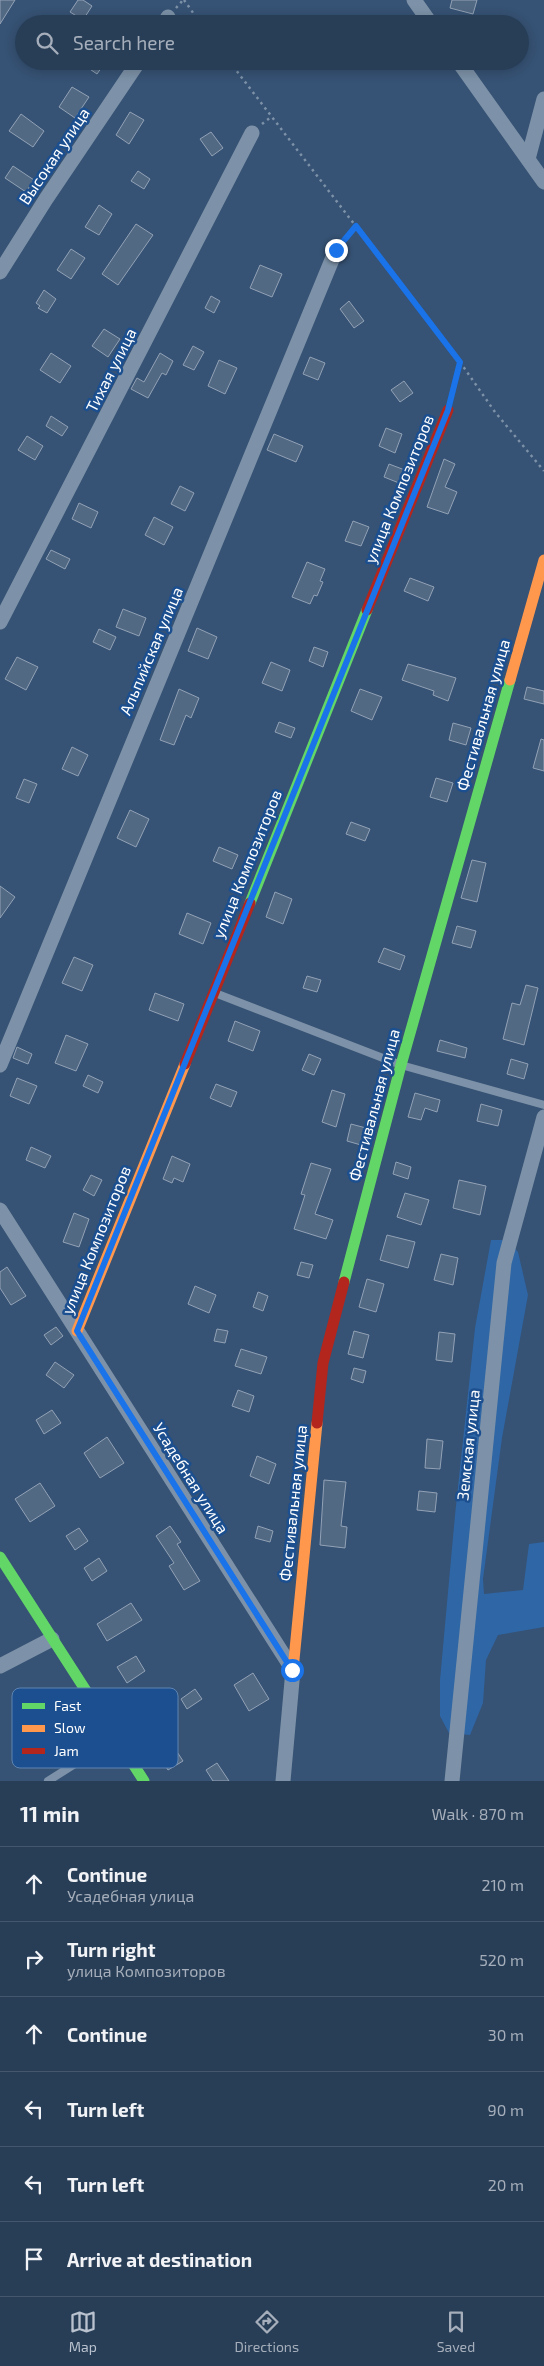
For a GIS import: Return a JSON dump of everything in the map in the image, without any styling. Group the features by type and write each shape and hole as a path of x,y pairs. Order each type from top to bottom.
{"street":[{"path":"414,0 425,15"},
{"name":"Высокая улица","path":"0,272 132,70"},
{"path":"464,70 544,182"},
{"path":"528,159 544,99"},
{"name":"Тихая улица","path":"0,622 252,133"},
{"name":"Альпийская улица","path":"0,1065 336,250"},
{"name":"улица Композиторов","path":"77,1331 448,410"},
{"name":"Фестивальная улица","path":"292,1670 323,1364 401,1065 544,560"},
{"name":"Земская улица","path":"452,1781 504,1263 544,1117"},
{"name":"Усадебная улица","path":"0,1210 292,1670"},
{"path":"0,1557 84,1688"},
{"path":"0,1666 52,1638"},
{"path":"283,1781 292,1670"},
{"path":"136,1768 144,1781"}],"lane":[{"path":"528,159 544,164"},
{"path":"213,992 401,1065 544,1105"},
{"path":"48,1781 69,1768"}],"path":[{"path":"184,0 195,15"},
{"path":"236,70 460,362 495,412 544,471"},
{"path":"336,250 356,226"},
{"path":"448,410 460,362"}],"shaded area":[{"path":"491,1240 507,1240 518,1252 528,1295 502,1438 483,1579 484,1594 523,1590 529,1544 544,1542 544,1627 498,1635 486,1660 483,1703 470,1735 449,1733 440,1716 440,1680 475,1328"}],"building":[{"path":"0,0 15,0 0,24"},
{"path":"78,0 83,0 92,6 86,15 75,15 70,12"},
{"path":"452,0 477,0 473,14 450,8"},
{"path":"91,70 100,70 97,74"},
{"path":"72,87 89,97 75,118 59,107"},
{"path":"130,112 144,120 129,144 116,135"},
{"path":"21,114 44,131 33,147 9,131"},
{"path":"211,132 223,148 212,156 200,139"},
{"path":"13,166 34,180 26,192 5,178"},
{"path":"138,171 150,179 144,189 131,181"},
{"path":"99,205 112,214 99,235 85,227"},
{"path":"136,224 153,235 118,285 102,274"},
{"path":"71,249 85,258 71,279 57,270"},
{"path":"260,265 282,274 272,297 250,288"},
{"path":"44,290 56,299 47,313 38,308 40,306 36,303"},
{"path":"211,296 220,301 214,313 205,308"},
{"path":"349,301 364,321 354,328 340,309"},
{"path":"104,329 120,339 108,357 92,346"},
{"path":"193,346 204,352 194,370 183,365"},
{"path":"51,353 71,366 60,383 40,370"},
{"path":"160,353 173,361 166,375 162,373 148,398 131,389 137,378 144,382"},
{"path":"310,357 325,363 318,380 303,374"},
{"path":"219,360 237,368 225,394 208,386"},
{"path":"404,381 413,393 400,402 391,390"},
{"path":"51,416 68,427 62,436 46,426"},
{"path":"386,428 402,434 395,453 379,446"},
{"path":"274,434 303,446 296,462 267,450"},
{"path":"27,436 43,446 35,460 18,450"},
{"path":"444,459 455,464 445,487 457,492 448,514 427,507"},
{"path":"389,464 410,472 404,485 384,477"},
{"path":"180,486 194,493 185,511 171,504"},
{"path":"79,503 98,512 91,528 72,519"},
{"path":"154,517 173,527 164,545 145,535"},
{"path":"353,521 369,527 361,546 345,541"},
{"path":"51,550 70,559 65,569 46,559"},
{"path":"307,562 325,569 320,581 323,582 317,596 314,595 310,604 292,597"},
{"path":"410,578 434,587 428,601 404,591"},
{"path":"123,609 146,618 139,636 116,627"},
{"path":"197,628 217,637 208,659 188,651"},
{"path":"99,629 116,637 110,650 93,642"},
{"path":"314,647 328,652 323,667 309,661"},
{"path":"17,657 38,667 26,690 5,679"},
{"path":"271,662 290,670 282,691 262,683"},
{"path":"408,664 456,678 448,701 433,695 434,691 402,680"},
{"path":"527,687 544,691 544,704 524,699"},
{"path":"179,689 199,698 191,718 186,715 174,745 160,740"},
{"path":"360,689 382,697 372,720 351,711"},
{"path":"279,722 295,728 291,738 275,732"},
{"path":"453,723 471,728 466,745 449,740"},
{"path":"541,739 544,740 544,771 533,768"},
{"path":"72,747 88,755 78,776 62,769"},
{"path":"436,778 453,783 447,802 430,797"},
{"path":"24,779 37,784 29,803 16,798"},
{"path":"130,810 149,819 136,847 117,838"},
{"path":"351,822 370,829 365,841 346,834"},
{"path":"219,847 238,855 232,869 213,861"},
{"path":"472,860 486,863 477,902 461,898"},
{"path":"0,886 15,897 0,918"},
{"path":"275,892 292,899 283,924 266,917"},
{"path":"187,913 211,923 203,944 179,934"},
{"path":"457,926 476,931 471,948 452,943"},
{"path":"384,948 405,956 400,970 378,962"},
{"path":"74,957 93,965 82,991 62,983"},
{"path":"307,976 321,980 317,992 303,988"},
{"path":"526,985 538,988 524,1045 503,1039 512,1003 520,1005"},
{"path":"155,993 184,1004 178,1021 149,1010"},
{"path":"235,1021 260,1031 253,1051 228,1041"},
{"path":"66,1035 88,1044 76,1071 55,1063"},
{"path":"440,1040 467,1048 465,1058 437,1051"},
{"path":"17,1047 32,1054 28,1064 13,1058"},
{"path":"309,1054 321,1059 314,1075 302,1070"},
{"path":"511,1059 528,1064 524,1079 507,1074"},
{"path":"88,1075 103,1082 98,1093 83,1086"},
{"path":"17,1078 37,1086 29,1104 10,1096"},
{"path":"216,1084 237,1092 231,1107 210,1098"},
{"path":"332,1090 345,1094 336,1127 322,1122"},
{"path":"415,1093 440,1100 437,1112 425,1108 421,1120 408,1117"},
{"path":"481,1104 502,1110 498,1126 477,1121"},
{"path":"351,1124 366,1128 361,1145 347,1141"},
{"path":"31,1147 51,1156 45,1168 26,1160"},
{"path":"172,1156 190,1164 183,1182 174,1178 172,1183 163,1179"},
{"path":"396,1162 411,1167 408,1179 393,1174"},
{"path":"311,1163 331,1169 315,1214 333,1220 326,1239 294,1229 305,1195 301,1194"},
{"path":"91,1175 102,1180 94,1196 83,1190"},
{"path":"459,1180 486,1186 480,1215 453,1208"},
{"path":"405,1193 429,1200 421,1225 397,1217"},
{"path":"74,1213 89,1219 79,1247 63,1242"},
{"path":"387,1235 415,1242 408,1268 380,1260"},
{"path":"441,1254 458,1258 453,1285 434,1280"},
{"path":"301,1262 313,1265 309,1278 297,1275"},
{"path":"7,1267 26,1296 11,1305 0,1288 0,1272"},
{"path":"367,1279 384,1284 376,1312 359,1307"},
{"path":"195,1286 216,1295 209,1313 188,1304"},
{"path":"258,1292 268,1296 263,1311 253,1307"},
{"path":"56,1327 63,1336 51,1345 44,1335"},
{"path":"217,1329 228,1331 225,1343 214,1341"},
{"path":"354,1331 369,1335 363,1358 348,1354"},
{"path":"439,1332 455,1334 452,1362 436,1360"},
{"path":"241,1349 267,1357 261,1374 235,1366"},
{"path":"55,1362 74,1375 64,1388 46,1375"},
{"path":"354,1368 366,1371 363,1383 351,1379"},
{"path":"238,1390 254,1396 249,1412 232,1406"},
{"path":"52,1410 61,1423 44,1434 36,1420"},
{"path":"107,1437 124,1463 100,1478 84,1453"},
{"path":"427,1439 443,1441 440,1469 425,1468"},
{"path":"257,1456 276,1464 269,1484 250,1476"},
{"path":"324,1480 346,1482 341,1526 347,1527 345,1548 320,1545"},
{"path":"40,1483 55,1506 30,1522 15,1499"},
{"path":"419,1491 437,1493 435,1512 417,1510"},
{"path":"170,1526 181,1542 177,1544 200,1581 184,1590 169,1566 174,1563 156,1536"},
{"path":"258,1526 273,1531 270,1542 255,1538"},
{"path":"79,1528 88,1541 75,1550 66,1536"},
{"path":"99,1558 107,1571 92,1581 84,1568"},
{"path":"131,1603 142,1620 107,1641 97,1624"},
{"path":"136,1656 145,1671 127,1683 117,1667"},
{"path":"253,1673 269,1699 249,1711 234,1685"},
{"path":"195,1689 202,1699 187,1709 181,1699"},
{"path":"178,1753 183,1761 178,1764"},
{"path":"217,1763 229,1781 213,1781 206,1770"}],"traffic: fast":[{"path":"250,903 367,610"},
{"path":"344,1282 401,1065 510,680"},
{"path":"0,1557 84,1688"},
{"path":"136,1768 144,1781"}],"traffic: slow":[{"path":"510,680 544,560"},
{"path":"77,1331 185,1064"},
{"path":"293,1670 317,1423"}],"traffic: jam":[{"path":"367,610 448,410"},
{"path":"185,1064 250,903"},
{"path":"317,1423 323,1363 344,1282"}],"route":[{"path":"292,1670 77,1331 448,410 460,362 356,226 336,250"}]}
